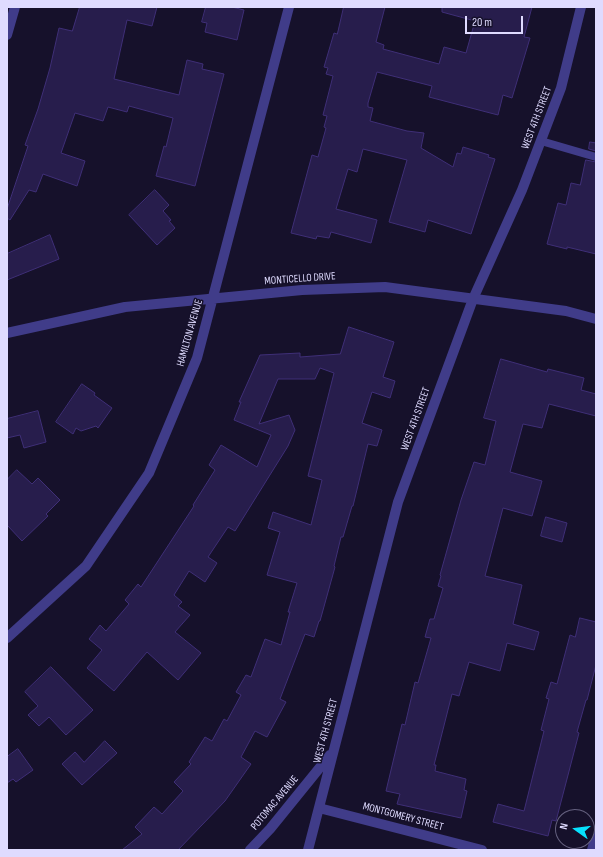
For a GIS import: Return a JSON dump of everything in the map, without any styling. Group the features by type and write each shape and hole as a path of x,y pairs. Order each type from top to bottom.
{"street":[{"path":"7,35 15,7"},
{"name":"HAMILTON AVENUE","path":"7,638 86,566 149,473 197,358 289,7"},
{"name":"WEST 4TH STREET","path":"308,850 398,502 473,299 522,190 561,88 581,7"},
{"name":"MONTICELLO DRIVE","path":"7,333 125,307 302,290 385,288 566,311 596,319"},
{"name":"POTOMAC AVENUE","path":"250,850 270,829 333,752"},
{"name":"MONTGOMERY STREET","path":"319,808 482,850"},
{"path":"592,850 596,834"}],"lane":[{"path":"541,141 596,157"}],"building":[{"path":"80,7 157,7 152,26 127,20 114,79 179,95 187,60 203,64 202,69 224,74 195,186 156,176 164,146 166,147 173,118 129,106 127,112 108,107 103,121 75,113 61,153 85,161 77,186 43,174 36,192 29,190 10,220 7,218 7,209 28,146 25,145 38,109 50,68 59,28 72,31"},
{"path":"206,7 232,7 244,10 237,40 205,32 207,23 202,22"},
{"path":"344,7 385,7 376,42 384,45 383,49 439,64 444,47 466,53 475,21 442,12 442,7 532,7 524,37 530,38 512,98 503,95 498,115 429,97 432,86 377,72 368,103 368,107 373,108 370,121 407,131 424,133 421,148 453,167 457,153 461,154 463,147 489,155 488,157 495,159 471,234 428,220 425,232 389,222 407,160 363,149 357,172 348,169 336,209 377,220 371,243 331,232 329,238 317,236 316,239 291,233 312,155 318,157 326,128 324,127 327,116 323,115 333,76 326,74 328,68 324,67 334,33 337,34"},
{"path":"590,142 596,143 596,151 589,149"},
{"path":"586,160 596,162 596,254 547,244 558,203 566,205 571,183 580,185"},
{"path":"155,190 169,205 163,211 171,220 169,221 175,228 157,245 129,215"},
{"path":"50,235 59,259 7,280 7,254"},
{"path":"349,327 394,342 383,377 395,381 390,398 372,392 362,423 382,430 377,446 368,444 353,506 343,537 341,537 335,567 320,621 314,637 305,634 280,699 286,702 267,737 255,731 241,757 251,764 225,801 178,850 122,850 142,834 135,827 154,807 162,814 183,791 174,782 191,764 189,762 205,737 212,741 224,719 227,721 241,695 236,692 246,675 251,677 265,639 281,645 290,612 288,612 297,583 267,575 280,532 268,528 273,512 311,525 322,480 308,476 334,373 320,368 315,379 278,379 259,424 289,415 295,430 288,446 235,531 228,527 208,557 217,563 205,582 189,571 174,595 182,602 178,606 190,615 175,632 201,653 178,680 147,652 114,691 87,668 102,650 89,639 100,625 106,631 129,604 125,600 138,584 141,587 194,506 193,505 215,470 209,465 221,445 257,467 271,435 234,420 241,402 239,402 260,355 300,353 300,357 340,354"},
{"path":"501,359 547,372 548,369 584,378 581,390 596,394 596,416 549,404 542,428 523,424 510,472 542,481 532,516 503,508 485,576 522,585 513,624 539,632 534,650 507,643 500,671 469,662 459,696 452,694 434,765 436,765 435,771 466,779 464,790 467,791 461,818 397,804 400,794 386,791 402,724 405,725 415,682 418,683 431,638 425,637 430,619 434,619 443,588 438,586 440,575 461,500 474,462 485,465 496,421 484,418"},
{"path":"82,384 112,408 98,428 96,426 81,431 76,428 73,434 56,422"},
{"path":"38,411 46,442 24,448 20,435 7,438 7,419"},
{"path":"17,470 32,484 38,478 60,500 46,514 48,516 22,541 7,525 7,480"},
{"path":"546,517 567,523 562,542 541,536"},
{"path":"580,618 596,622 596,665 577,732 579,733 559,809 555,809 555,821 552,820 548,836 493,822 498,804 524,811 544,731 541,730 549,699 546,698 551,682 557,684 570,635 575,637"},
{"path":"51,667 93,710 66,735 49,717 39,726 28,715 38,706 25,692"},
{"path":"105,741 117,753 82,785 62,764 75,752 84,762"},
{"path":"18,749 33,770 16,782 13,779 7,783 7,757"}]}
